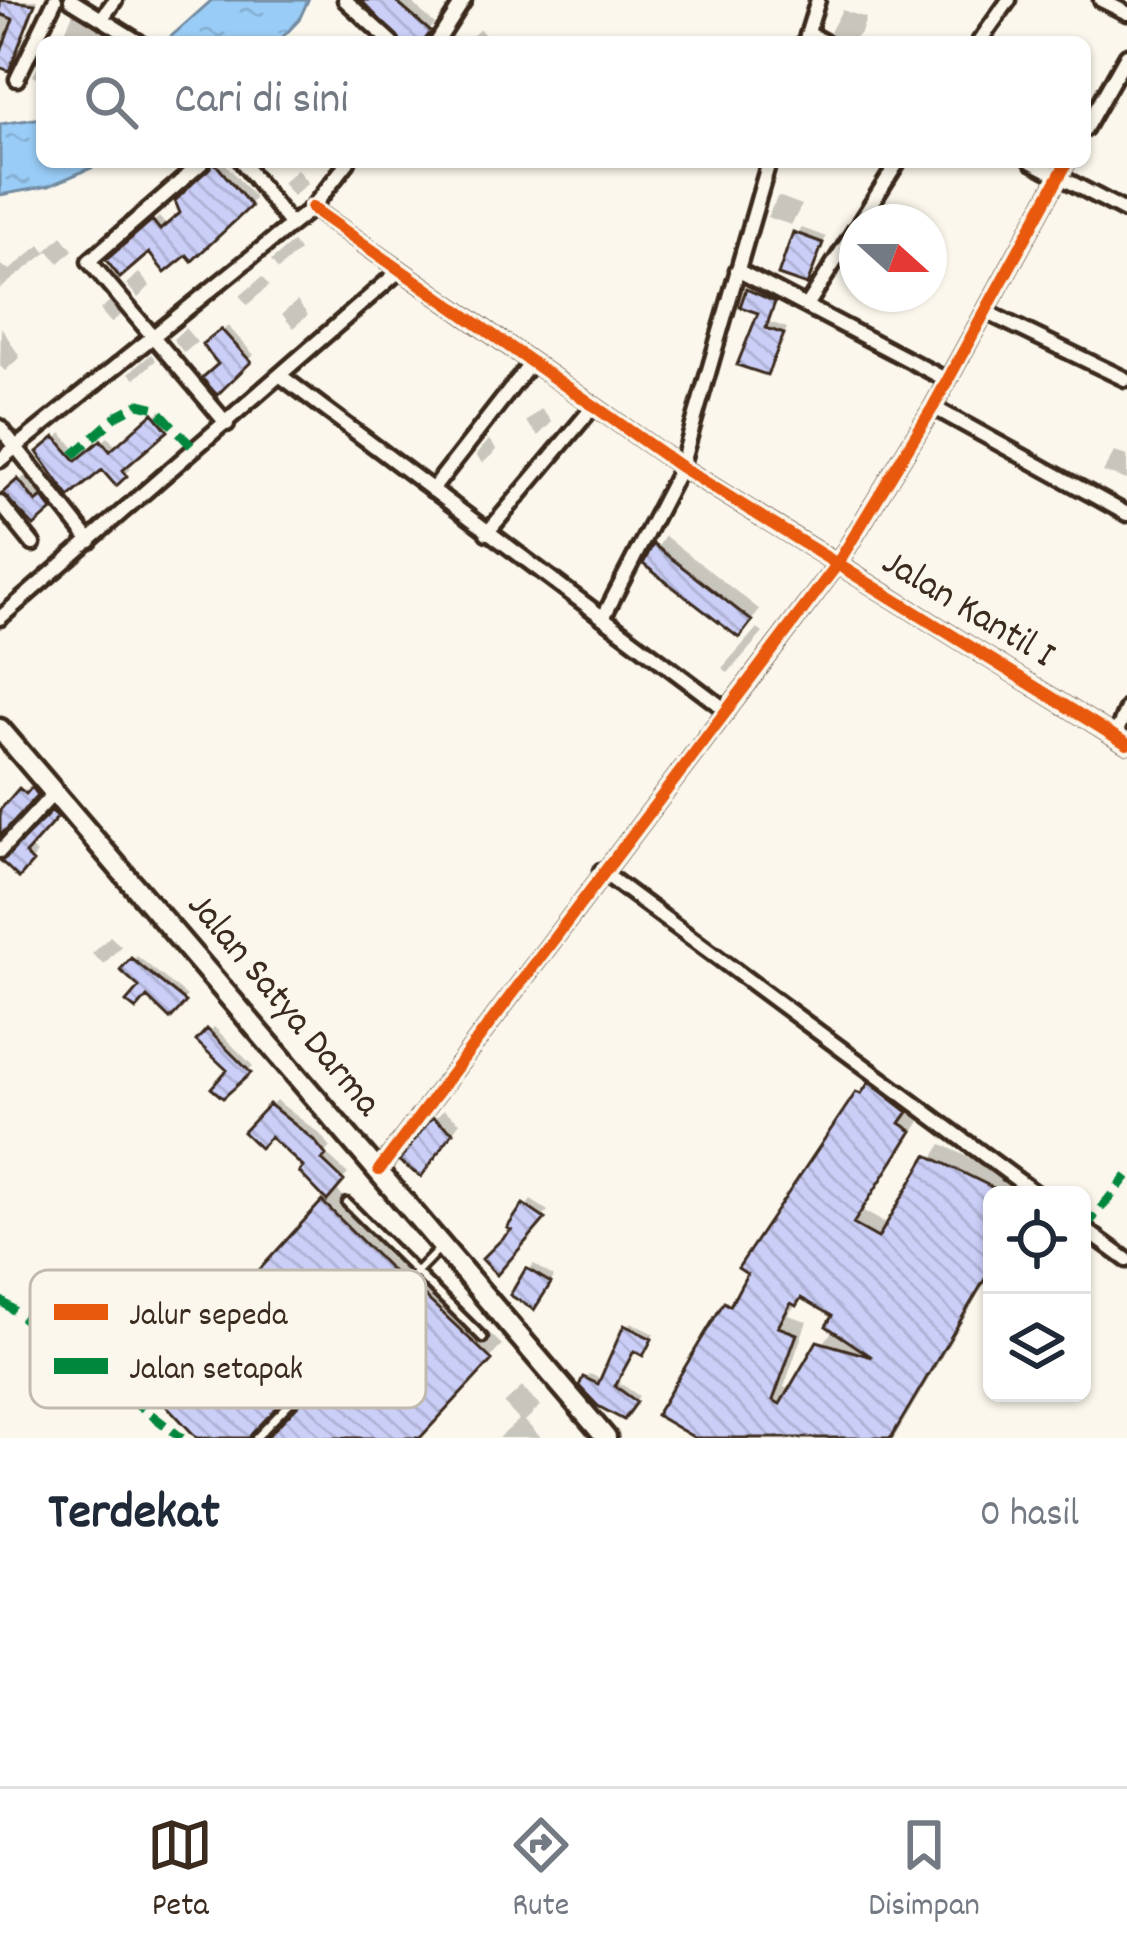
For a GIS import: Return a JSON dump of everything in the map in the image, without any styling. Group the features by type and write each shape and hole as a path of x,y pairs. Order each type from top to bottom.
{"main road":[{"name":"Jalan Satya Darma","path":"0,729 606,1438"}],"street":[{"path":"38,36 55,0"},
{"path":"70,0 130,36"},
{"path":"102,18 116,0"},
{"path":"345,0 384,36"},
{"path":"441,36 464,0"},
{"path":"807,36 818,0"},
{"path":"983,36 1009,0"},
{"path":"1101,0 1127,13"},
{"path":"17,79 36,40"},
{"path":"1091,118 1127,55"},
{"path":"196,168 90,258 227,424"},
{"path":"247,168 290,224"},
{"path":"0,460 312,208 343,168"},
{"path":"603,618 681,467 767,168"},
{"path":"871,204 894,168"},
{"path":"1042,168 1127,212"},
{"path":"379,1170 836,566 933,407 1063,168"},
{"name":"Jalan Kantil I","path":"312,208 681,467 1121,740"},
{"path":"808,304 839,254"},
{"path":"737,270 947,380"},
{"path":"0,618 398,272"},
{"path":"986,312 1124,379"},
{"path":"432,490 531,363"},
{"path":"281,376 726,710"},
{"path":"488,533 593,407"},
{"path":"933,407 1127,514"},
{"path":"0,427 90,541"},
{"path":"0,502 33,544"},
{"path":"1121,740 1127,708"},
{"path":"0,851 55,793"},
{"path":"601,871 1026,1186"},
{"path":"1091,1234 1127,1260"}],"lane":[{"path":"347,1203 416,1270 443,1246"},
{"path":"426,1280 482,1338"},
{"path":"256,1438 285,1408"}],"water":[{"path":"212,0 308,0 299,20 284,36 172,36"},
{"path":"36,119 36,168 91,168 49,186 0,195 0,124"}],"building":[{"path":"0,0 35,4 9,71 0,67 0,54 13,19 0,14"},
{"path":"361,0 394,0 431,32 428,36 395,36"},
{"path":"208,168 219,168 251,206 192,261 187,255 165,273 149,253 120,278 106,260 152,220 160,230 180,213 175,201"},
{"path":"793,232 823,243 807,285 778,275"},
{"path":"746,289 775,302 766,328 784,334 767,375 737,365 758,313 740,307"},
{"path":"221,329 251,362 217,395 202,378 218,364 202,344"},
{"path":"153,413 168,431 123,470 127,476 116,486 102,470 69,497 37,452 55,437 76,461 101,440 110,451"},
{"path":"18,479 36,502 42,497 52,510 34,526 2,493"},
{"path":"653,544 752,621 739,638 643,564"},
{"path":"32,787 38,795 0,836 0,810 19,788 26,794"},
{"path":"52,811 58,817 25,854 33,862 19,878 1,861"},
{"path":"131,958 186,1002 170,1019 147,997 136,1010 126,1002 139,987 120,970"},
{"path":"207,1029 251,1073 223,1098 211,1088 227,1070 196,1041"},
{"path":"869,1082 908,1112 900,1123 912,1131 853,1224 878,1238 927,1155 990,1186 983,1186 983,1282 891,1438 695,1438 656,1415 724,1302 730,1306 747,1274 738,1268 856,1092 861,1094","holes":["801,1298 832,1316 826,1326 872,1357 817,1341 780,1404 773,1400 797,1334 778,1327 791,1303 796,1306"]},
{"path":"269,1104 314,1140 326,1155 322,1160 344,1181 327,1201 299,1172 303,1167 270,1137 260,1148 243,1132"},
{"path":"432,1117 453,1132 421,1177 399,1161"},
{"path":"322,1201 391,1270 259,1270"},
{"path":"523,1204 545,1219 497,1275 482,1259 511,1230 507,1228"},
{"path":"526,1268 551,1283 534,1310 510,1295"},
{"path":"426,1297 492,1360 420,1438 266,1438 295,1408 426,1408"},
{"path":"624,1325 652,1339 643,1356 634,1351 615,1386 637,1402 624,1420 598,1406 579,1386 583,1377 598,1384"},
{"path":"169,1408 277,1408 249,1438 197,1438"}],"marked path":[{"path":"73,455 118,415 139,404 156,408 196,451"},
{"path":"1091,1220 1127,1176"},
{"path":"0,1300 30,1323"},
{"path":"142,1408 182,1438"}],"cycle path":[{"path":"379,1170 836,566 933,407 1064,168"},
{"path":"312,208 681,467 1127,744"}]}
